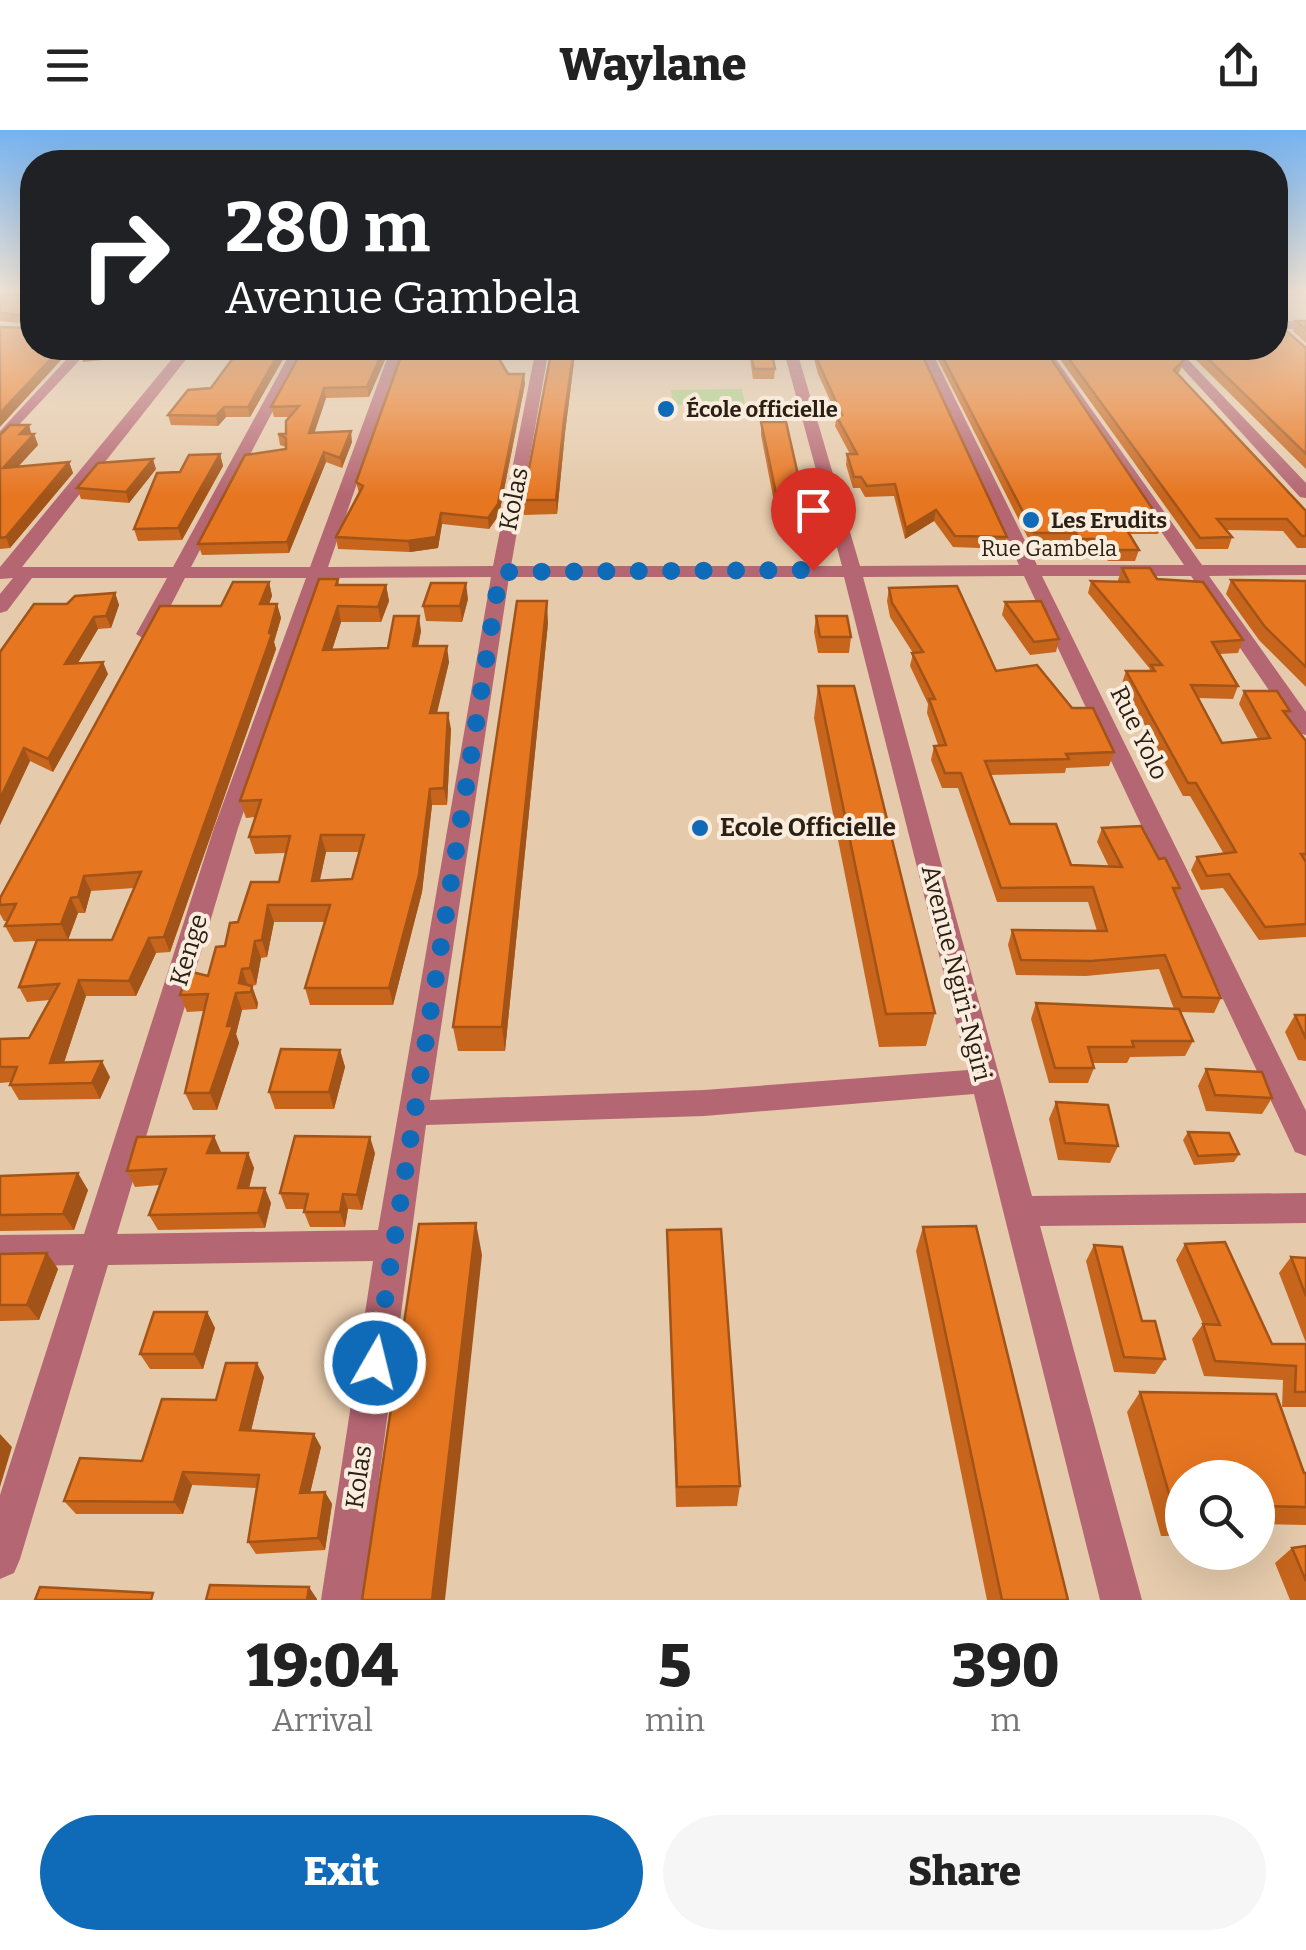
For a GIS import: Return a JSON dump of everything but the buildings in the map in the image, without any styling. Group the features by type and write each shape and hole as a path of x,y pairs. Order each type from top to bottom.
{"street":[{"path":"0,440 73,360"},
{"path":"0,607 11,573 179,360"},
{"path":"132,660 293,360"},
{"name":"Kenge","path":"0,1558 226,828 393,360"},
{"name":"Kolas","path":"342,1600 392,1244 500,572 540,360"},
{"name":"Avenue Ngiri-Ngiri","path":"792,360 852,570 1121,1600"},
{"name":"Rue Yolo","path":"929,360 1306,1143"},
{"path":"1050,360 1306,728"},
{"path":"1181,360 1306,493"},
{"name":"Rue Gambela","path":"11,573 1306,570"},
{"path":"415,1113 704,1103 984,1081"},
{"path":"1019,1210 1306,1208"},
{"path":"0,1251 392,1244"}],"green space":[{"path":"742,389 745,404 673,405 671,390"}],"place":[{"name":"École officielle","path":"666,409"},
{"name":"Les Erudits","path":"1031,520"},
{"name":"Ecole Officielle","path":"700,828"}],"route":[{"path":"375,1363 500,572 813,570"}]}
